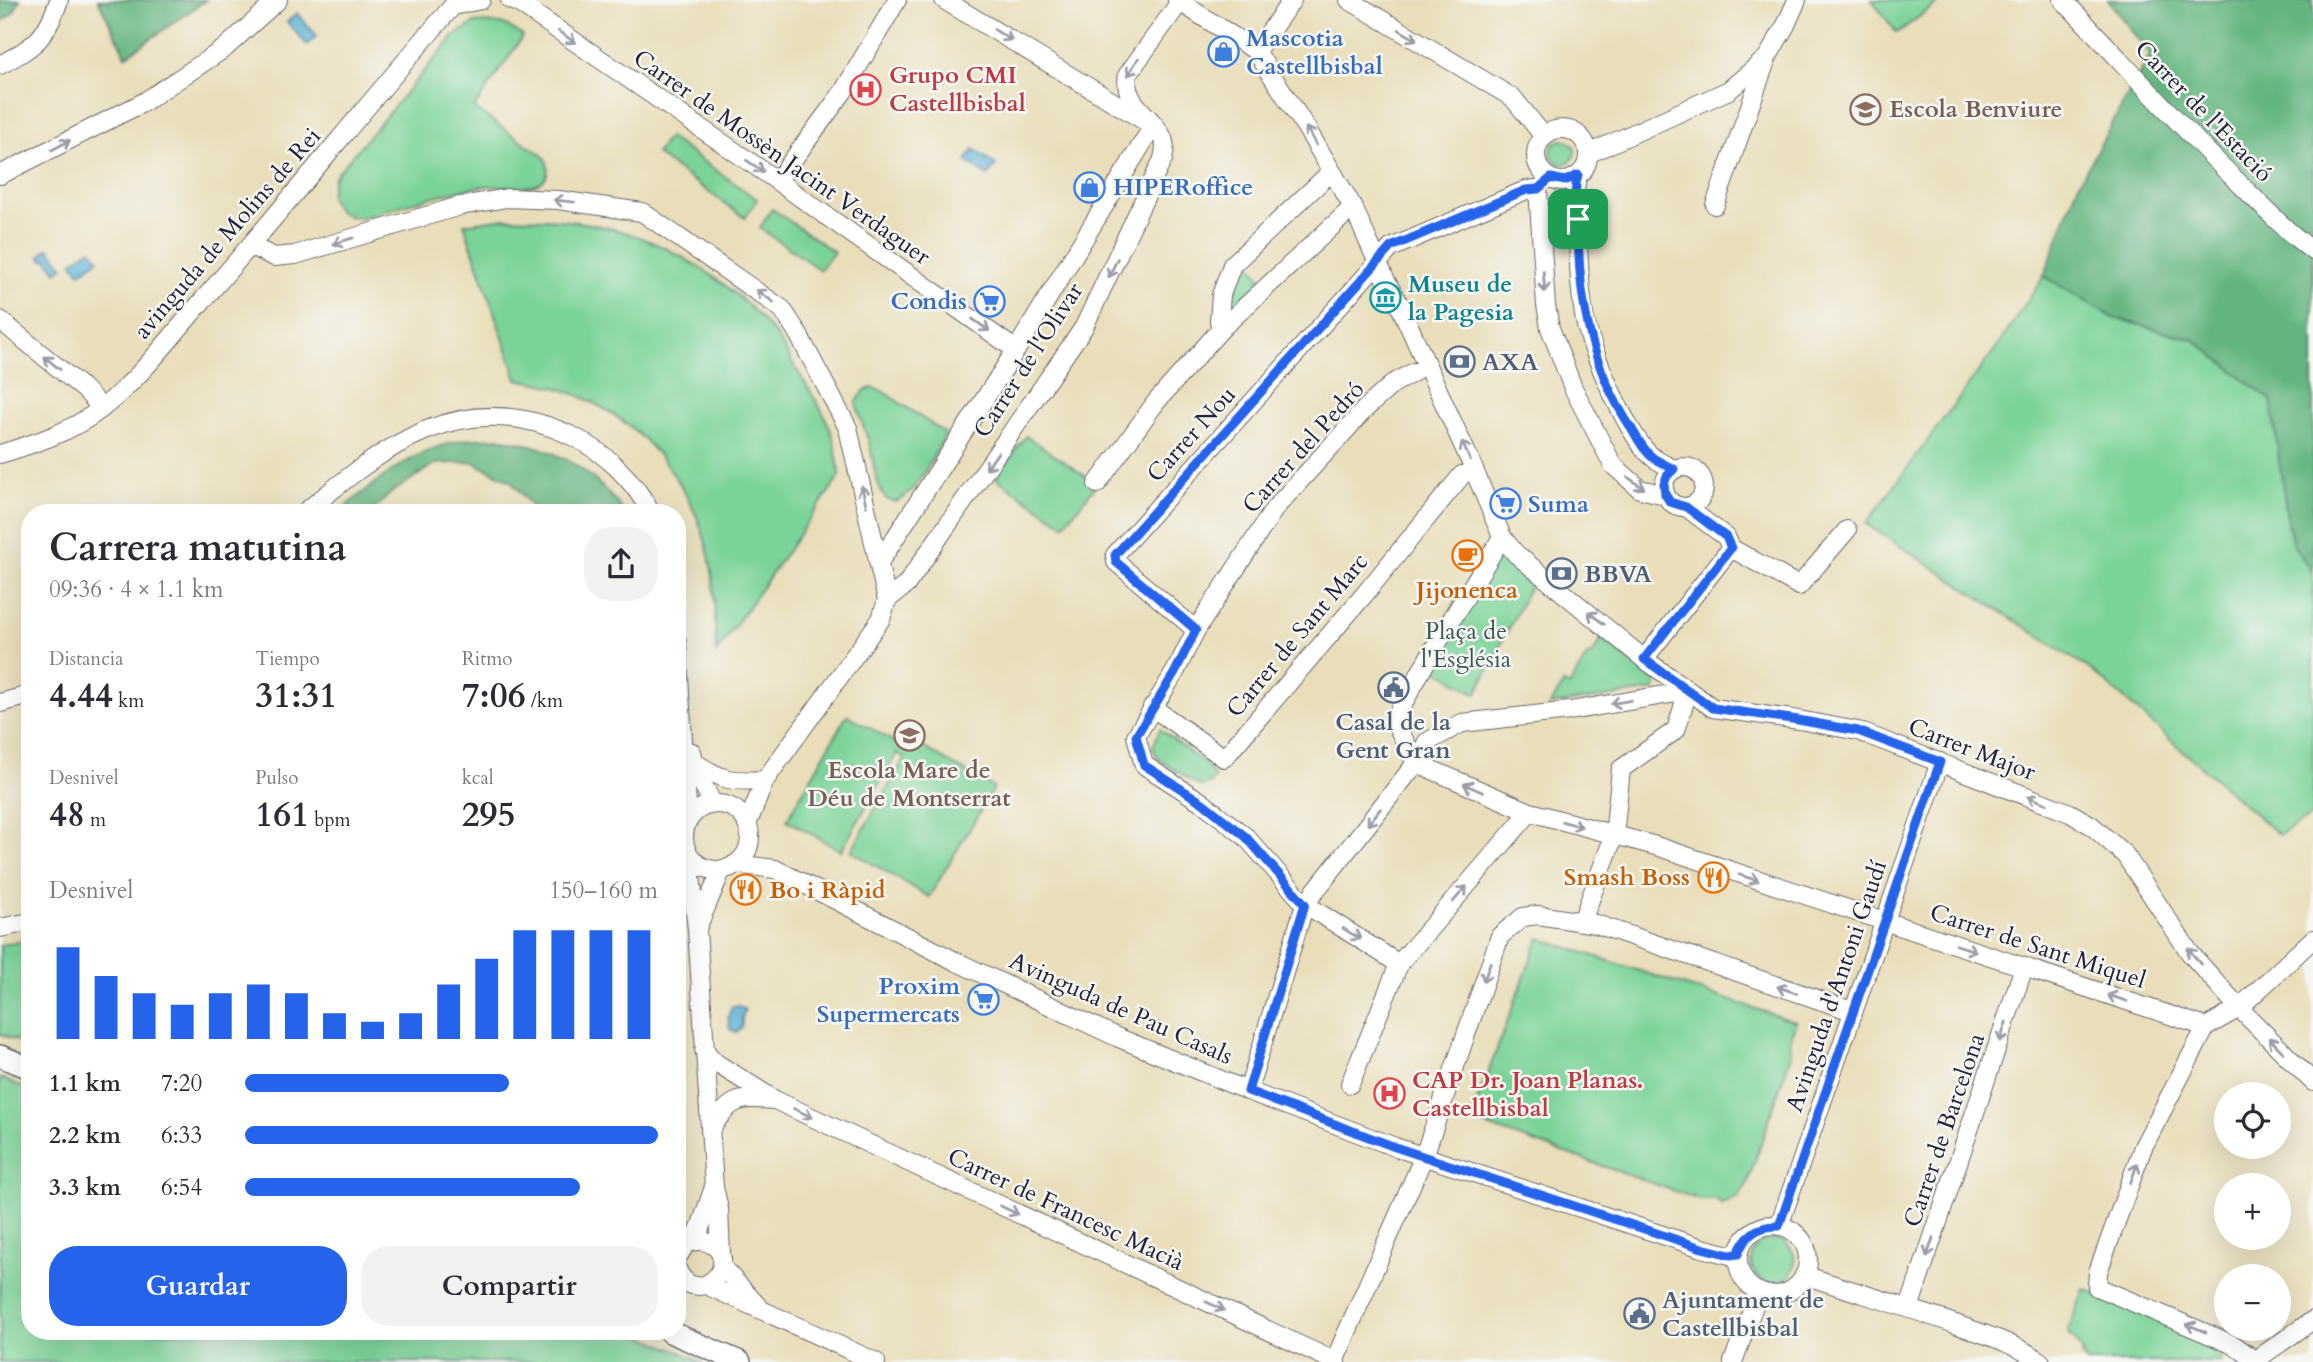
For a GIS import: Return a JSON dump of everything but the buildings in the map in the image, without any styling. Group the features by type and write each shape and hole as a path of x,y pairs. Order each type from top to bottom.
{"street":[{"path":"0,65 32,48 51,26 59,0"},
{"path":"0,175 144,102 225,48 278,0"},
{"path":"456,3 481,0"},
{"path":"777,181 843,92 897,0"},
{"path":"944,0 1153,126"},
{"path":"1256,51 1292,0"},
{"path":"1349,0 1513,98 1543,138"},
{"path":"1715,205 1767,58 1797,0"},
{"name":"Carrer de l'Estació","path":"2063,0 2134,72 2203,149 2295,239 2313,251"},
{"name":"Carrer de Mossèn Jacint Verdaguer","path":"516,1 1016,350"},
{"path":"1178,1 1256,51 1305,126 1353,207 1428,366 1502,537 1394,720 1416,763"},
{"name":"Carrer de l'Olivar","path":"748,834 765,780 881,619 887,600 906,585 1084,327 1163,159 1165,145 1161,134 1128,94 1125,84 1128,74 1178,1"},
{"name":"avinguda de Molins de Rei","path":"0,454 69,429 102,408 127,386 251,246 456,3"},
{"path":"1588,154 1729,90 1767,58"},
{"name":"Carrer de l'Olivar","path":"880,569 1153,126"},
{"path":"1378,261 1391,247 1526,190 1545,184 1565,181 1578,175 1584,169 1588,154 1582,138 1575,132 1558,129 1543,138 1536,152 1545,184 1546,305 1550,328 1573,388 1613,465 1640,489 1665,494"},
{"path":"1221,329 1221,295 1232,265 1331,172"},
{"path":"1578,175 1574,187 1578,219 1578,273 1586,323 1621,414 1653,458 1674,469"},
{"path":"251,246 274,257 295,255 460,206 507,198 558,200 642,212 782,309 796,330 848,428 887,600"},
{"path":"1097,484 1156,402 1221,329 1353,207"},
{"name":"Carrer Nou","path":"1196,630 1116,562 1115,555 1378,261"},
{"path":"0,320 85,390 102,408"},
{"name":"Carrer del Pedró","path":"1399,964 1305,904 1246,837 1203,803 1144,765 1136,736 1175,672 1196,630 1275,508 1366,408 1394,383 1414,372"},
{"path":"315,504 396,444 447,423 485,416 537,422 576,438 595,449 623,475 645,504"},
{"path":"1686,507 1699,500 1704,482 1700,474 1691,468 1681,467 1674,469 1664,484 1665,494 1670,502 1686,507 1726,537 1731,548 1799,586 1847,530"},
{"name":"Carrer de Sant Marc","path":"1152,707 1224,758 1462,475"},
{"name":"Carrer Major","path":"1502,537 1516,554 1539,574 1602,622 1644,659 1713,708 1858,731 2070,813 2108,839 2125,855 2190,953 2239,1008 2313,1082"},
{"path":"1644,659 1731,548"},
{"path":"880,569 897,577 915,572"},
{"path":"1248,1091 1305,904 1416,763 1427,742 1462,723 1570,711 1688,691 1676,730 1621,769 1614,836 1582,921"},
{"path":"0,703 21,697"},
{"path":"686,731 694,762 718,804"},
{"path":"694,762 729,781 765,780"},
{"name":"Avinguda d'Antoni Gaudí","path":"1779,1226 1940,762"},
{"name":"Carrer de Sant Miquel","path":"1416,763 1530,812 1656,846 2206,1027"},
{"path":"686,780 686,827"},
{"name":"Carrer de l'Olivar","path":"718,804 734,800 765,780"},
{"path":"688,820 699,809 718,804 741,814 748,834 744,855 729,867 697,929"},
{"path":"1350,1084 1399,964 1530,812"},
{"name":"Avinguda de Pau Casals","path":"748,834 775,869 955,961 1119,1038 1248,1091 1424,1156 1702,1248 1730,1255 1738,1254"},
{"path":"686,849 694,861 708,869 729,867"},
{"path":"686,849 697,929 721,1261 716,1278 706,1284 692,1285 686,1281"},
{"name":"Avinguda de Pau Casals","path":"729,867 775,869"},
{"path":"1335,1362 1424,1156 1500,936 1523,917 1538,915 1596,923 1852,1011"},
{"path":"0,928 21,924"},
{"path":"2313,939 2239,1008 2206,1027 2143,1147 2098,1272 2097,1287 2234,1345 2256,1361 2313,1320"},
{"name":"Carrer de Barcelona","path":"1909,1308 2024,967"},
{"name":"Carrer de Francesc Macià","path":"704,1050 716,1063 775,1100 1335,1362"},
{"path":"0,1056 21,1064"},
{"name":"Carrer de Francesc Macià","path":"710,1130 725,1108 745,1098 775,1100"},
{"path":"686,1246 699,1231 714,1187"},
{"path":"1768,1226 1779,1226 1789,1229 1804,1244 1807,1265 1804,1275 1790,1291 1769,1295 1749,1286 1742,1277 1738,1254 1749,1235 1768,1226"},
{"path":"686,1248 706,1241 717,1249 721,1261 765,1312"},
{"path":"1804,1275 1909,1308 2017,1347 2037,1361"},
{"path":"706,1284 876,1362"},
{"path":"1732,1362 1759,1292"},
{"path":"686,1339 740,1362"}],"green space":[{"path":"0,0 20,0 13,13 0,23"},
{"path":"98,0 206,0 126,56"},
{"path":"1872,0 1942,0 1897,33"},
{"path":"2108,0 2313,0 2313,572 2293,545 2271,400 2193,339 2114,318 2044,276 2078,185 2150,55"},
{"path":"475,23 506,25 523,36 474,108 543,156 548,167 545,178 538,184 527,187 484,186 453,192 361,218 341,212 330,195 334,177 455,35"},
{"path":"668,137 757,199 745,218 656,154"},
{"path":"1563,140 1571,144 1575,152 1571,160 1563,164 1555,160 1551,152 1555,144"},
{"path":"772,209 834,252 820,270 760,228"},
{"path":"505,218 573,221 620,231 670,250 694,264 737,295 774,333 824,415 835,445 840,476 716,653 715,602 706,544 684,491 668,467 650,445 605,409 564,390 517,379 464,224"},
{"path":"1246,258 1263,281 1223,321 1224,296"},
{"path":"2044,276 2114,318 2193,339 2272,400 2293,545 2313,572 2313,815 2279,835 2091,670 1866,524 1996,348"},
{"path":"873,388 882,391 946,434 917,484 901,499 892,502 881,491 877,480 856,403 865,390"},
{"path":"1026,436 1097,484 1064,525 996,478"},
{"path":"497,438 553,453 584,471 618,504 530,504 511,481 473,462 435,464 391,493 379,504 348,504 409,460 441,446 464,440"},
{"name":"Plaça de l'Església","path":"1487,548 1531,584 1476,694 1422,660"},
{"path":"1601,639 1657,681 1655,690 1550,705 1564,683 1569,686"},
{"path":"847,715 909,750 914,742 994,788 929,897 851,851 905,758 897,753 841,851 787,820"},
{"path":"1160,729 1206,765 1215,777 1212,782 1198,785 1158,759 1153,747"},
{"path":"1539,938 1796,1022 1790,1039 1791,1055 1747,1184 1738,1197 1721,1205 1718,1200 1700,1200 1470,1120"},
{"path":"21,942 21,1042 0,1034 0,945"},
{"path":"0,1078 21,1086 21,1340 652,1340 703,1362 0,1362"},
{"path":"1773,1239 1782,1240 1789,1245 1794,1252 1794,1270 1789,1277 1782,1282 1773,1283 1764,1282 1757,1277 1752,1270 1751,1261 1752,1252 1757,1245 1764,1240"},
{"path":"2084,1289 2219,1347 2222,1350 2221,1362 2087,1362 2068,1331"}],"water":[{"path":"297,13 317,36 307,45 287,22"},
{"path":"974,149 996,165 988,176 966,161"},
{"path":"49,248 64,267 56,272 47,259 43,260 40,256"},
{"path":"91,249 99,259 80,273 72,262"},
{"path":"732,1006 745,1010 742,1027 737,1033 730,1029 728,1017"}],"place":[{"name":"Mascotia Castellbisbal","path":"1223,52"},
{"name":"Grupo CMI Castellbisbal","path":"866,89"},
{"name":"Escola Benviure","path":"1866,109"},
{"name":"HIPERoffice","path":"1090,187"},
{"name":"Museu de la Pagesia","path":"1385,298"},
{"name":"Condis","path":"990,301"},
{"name":"AXA","path":"1459,362"},
{"name":"Suma","path":"1505,504"},
{"name":"Jijonenca","path":"1467,556"},
{"name":"BBVA","path":"1561,574"},
{"name":"Casal de la Gent Gran","path":"1393,688"},
{"name":"Escola Mare de Déu de Montserrat","path":"909,736"},
{"name":"Smash Boss","path":"1713,877"},
{"name":"Bo i Ràpid","path":"746,890"},
{"name":"Proxim Supermercats","path":"983,1000"},
{"name":"CAP Dr. Joan Planas. Castellbisbal","path":"1389,1094"},
{"name":"Ajuntament de Castellbisbal","path":"1639,1314"}],"route":[{"path":"1578,175 1574,187 1578,219 1578,273 1586,323 1621,414 1653,458 1674,469 1664,484 1665,494 1670,502 1686,507 1726,537 1731,548 1644,659 1713,708 1858,731 1940,762 1779,1226 1758,1229 1749,1235 1738,1254 1730,1255 1702,1248 1395,1147 1248,1091 1305,904 1246,837 1203,803 1144,765 1136,736 1175,672 1196,630 1116,562 1115,555 1391,247 1526,190 1538,189 1551,178 1565,181 1578,175"}]}
